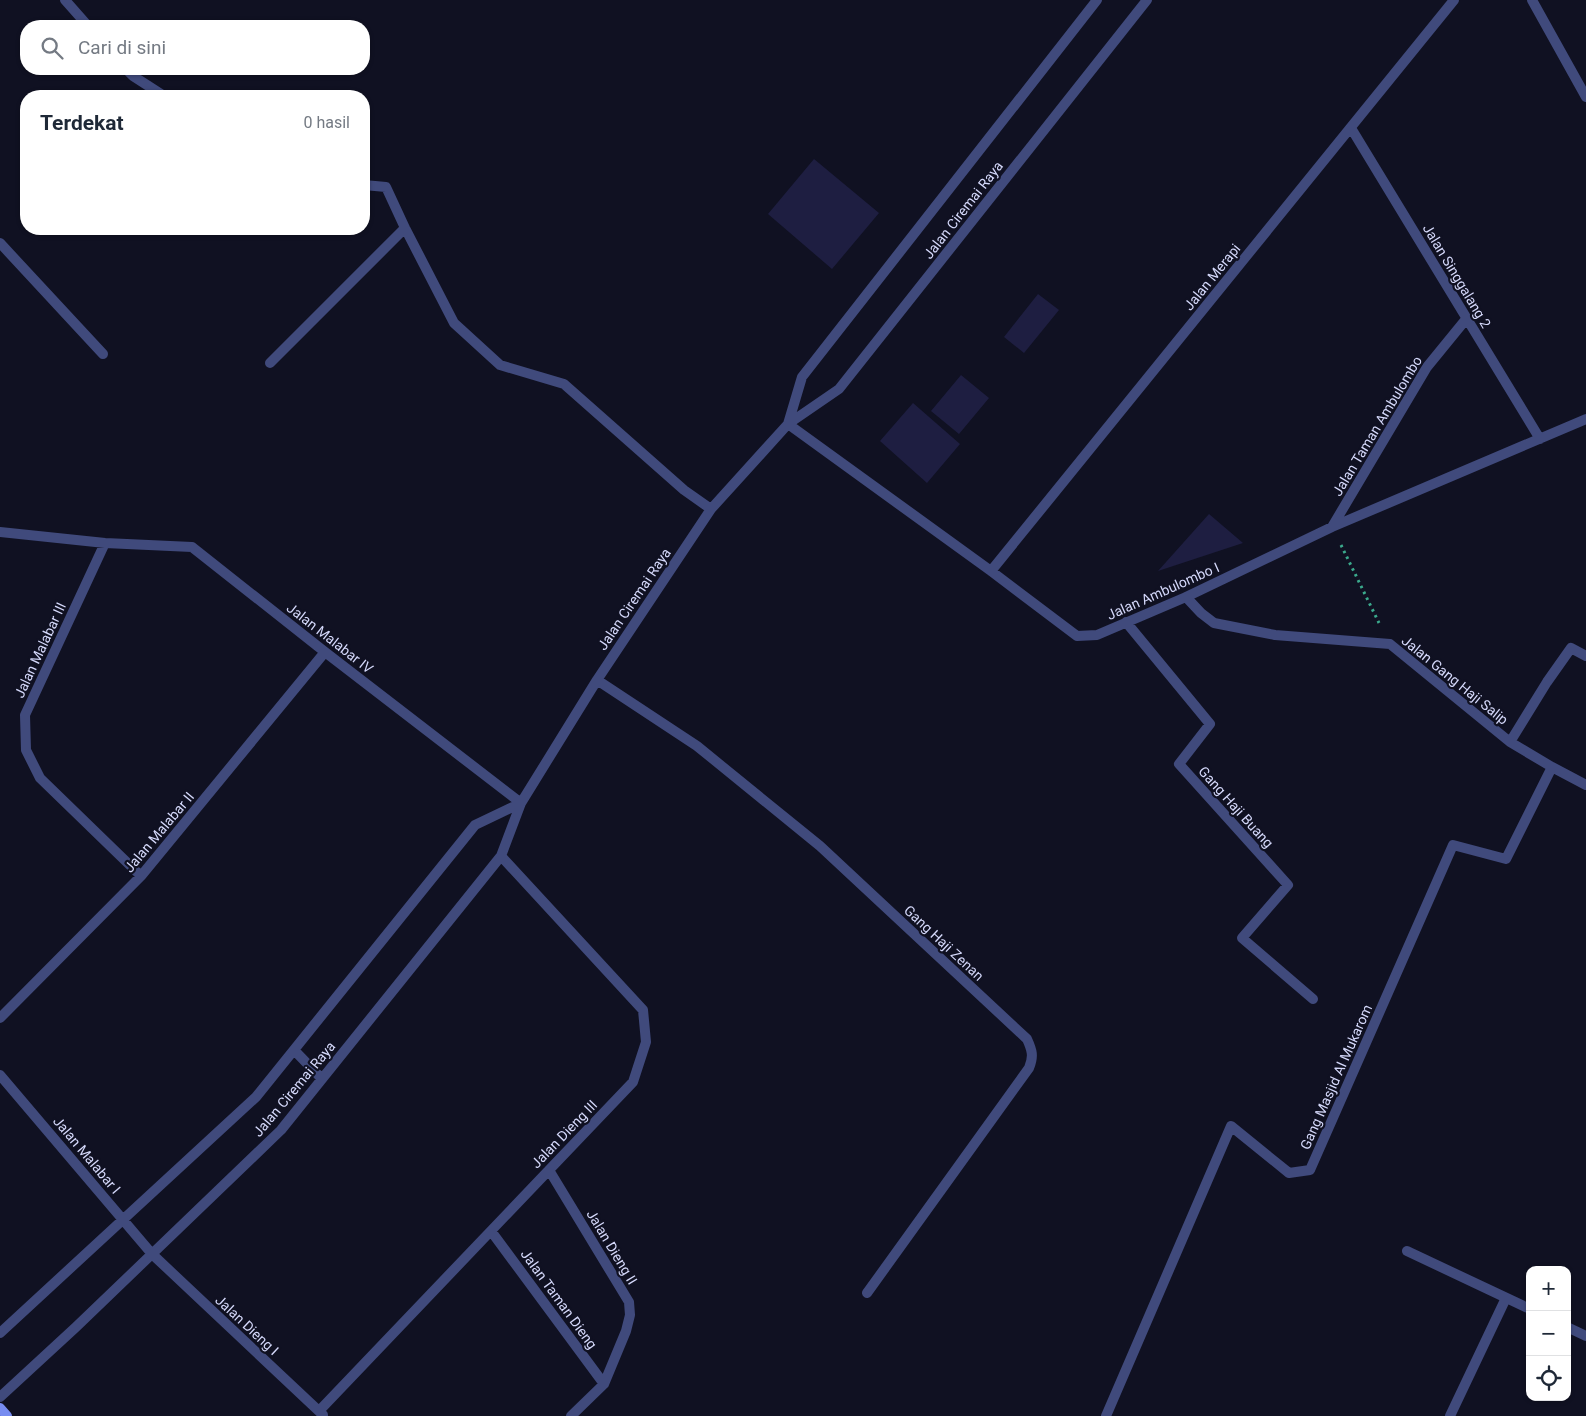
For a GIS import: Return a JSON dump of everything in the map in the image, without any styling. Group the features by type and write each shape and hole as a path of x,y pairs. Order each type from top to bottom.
{"main road":[{"path":"0,1408 7,1416"}],"street":[{"path":"65,0 83,20"},
{"name":"Jalan Ciremai Raya","path":"788,424 802,377 1098,0"},
{"name":"Jalan Ciremai Raya","path":"0,1397 281,1130 501,856 520,803 597,680 710,510 788,424 839,389 1147,0"},
{"name":"Jalan Merapi","path":"991,571 1454,0"},
{"path":"1532,0 1586,97"},
{"path":"132,75 155,90"},
{"name":"Jalan Singgalang 2","path":"1351,128 1540,439"},
{"path":"370,186 386,187 454,323 500,365 564,384 684,490 710,510"},
{"path":"270,363 405,228"},
{"path":"0,243 103,354"},
{"name":"Jalan Taman Ambulombo","path":"1332,527 1427,367 1467,318"},
{"name":"Jalan Ambulombo I","path":"788,424 991,571 1076,636 1097,635 1186,597 1332,527 1586,419"},
{"path":"0,532 105,543"},
{"name":"Jalan Malabar IV","path":"105,543 192,547 520,803"},
{"name":"Jalan Malabar III","path":"105,543 25,715 26,750 40,778 142,876"},
{"name":"Jalan Gang Haji Salip","path":"1186,597 1201,613 1214,623 1275,635 1390,644 1510,742 1586,785"},
{"name":"Gang Haji Buang","path":"1126,622 1210,724 1179,764 1288,886 1242,938 1313,999"},
{"path":"1510,742 1571,648 1586,656"},
{"name":"Jalan Malabar II","path":"0,1018 142,876 325,652"},
{"name":"Gang Haji Zenan","path":"597,680 697,746 820,846 1027,1039 1033,1052 1029,1068 867,1293"},
{"name":"Gang Masjid Al Mukarom","path":"1106,1416 1231,1126 1289,1173 1310,1170 1453,845 1506,859 1552,767"},
{"name":"Jalan Ciremai Raya","path":"0,1332 256,1097 475,825 520,803"},
{"name":"Jalan Dieng III","path":"322,1413 633,1082 646,1042 643,1010 501,856"},
{"path":"295,1050 322,1079"},
{"name":"Jalan Malabar I","path":"0,1075 152,1254"},
{"name":"Jalan Dieng II","path":"549,1170 629,1302 630,1314 626,1331 604,1384 572,1416"},
{"name":"Jalan Taman Dieng","path":"491,1231 604,1384"},
{"path":"1408,1251 1526,1307"},
{"name":"Jalan Dieng I","path":"152,1254 322,1413"},
{"path":"1450,1416 1506,1298"},
{"path":"1571,1329 1586,1336"}],"path":[{"path":"1332,527 1390,644"}],"building":[{"path":"814,159 879,213 832,269 768,214"},
{"path":"1038,294 1059,310 1024,353 1004,337"},
{"path":"961,375 989,398 959,434 931,411"},
{"path":"913,403 960,444 927,483 880,441"},
{"path":"1209,514 1243,543 1158,571"}]}
